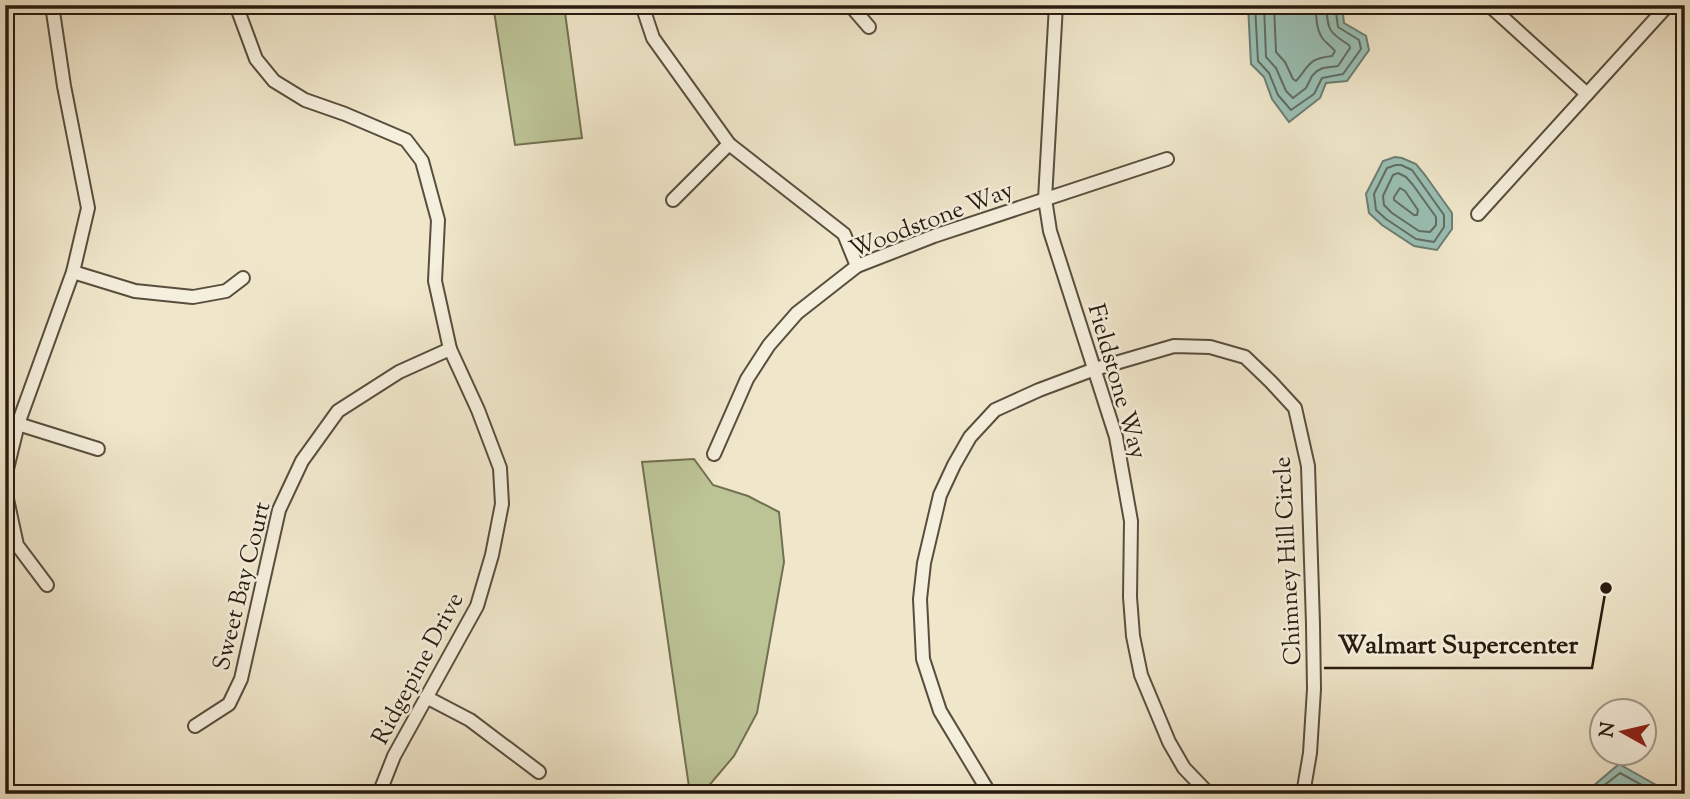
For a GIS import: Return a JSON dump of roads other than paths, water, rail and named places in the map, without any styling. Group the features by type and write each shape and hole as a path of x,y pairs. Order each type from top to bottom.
{"street":[{"path":"5,477 18,424 73,272 88,208 64,86 52,5"},
{"name":"Ridgepine Drive","path":"236,5 256,59 274,80 306,100 406,141 422,162 438,220 435,281 450,349 478,410 500,468 502,504 492,555 477,606 394,756 379,794"},
{"path":"642,5 653,38 729,144 844,234 857,266"},
{"path":"850,5 869,27"},
{"path":"1489,5 1587,94"},
{"name":"Fieldstone Way","path":"1059,6 1045,199 1050,231 1116,437 1130,521 1130,597 1133,636 1141,675 1169,742 1184,768 1209,794"},
{"path":"1478,214 1667,6"},
{"path":"673,200 729,144"},
{"name":"Woodstone Way","path":"714,454 747,379 769,345 797,313 857,266 934,236 1167,159"},
{"path":"73,272 135,291 193,297 226,291 243,278"},
{"name":"Chimney Hill Circle","path":"990,794 940,711 923,659 920,599 924,563 940,495 970,437 995,410 1038,390 1095,369 1174,346 1210,347 1245,357 1295,408 1308,466 1313,624 1314,689 1310,753 1303,794"},
{"name":"Sweet Bay Court","path":"195,726 229,704 241,679 279,510 302,461 338,411 399,372 450,349"},
{"path":"18,424 98,449"},
{"path":"5,490 17,545 47,585"},
{"path":"426,697 470,719 539,772"}],"water":[{"path":"1248,5 1342,5 1344,23 1366,36 1369,50 1347,81 1326,83 1320,98 1289,122 1272,99 1264,77 1251,64"},
{"path":"1395,157 1416,164 1452,213 1452,229 1437,250 1414,246 1369,213 1366,194 1383,161"},
{"path":"1614,768 1626,768 1672,794 1596,794 1592,787"}],"place":[{"name":"Walmart Supercenter","path":"1606,588"}]}
